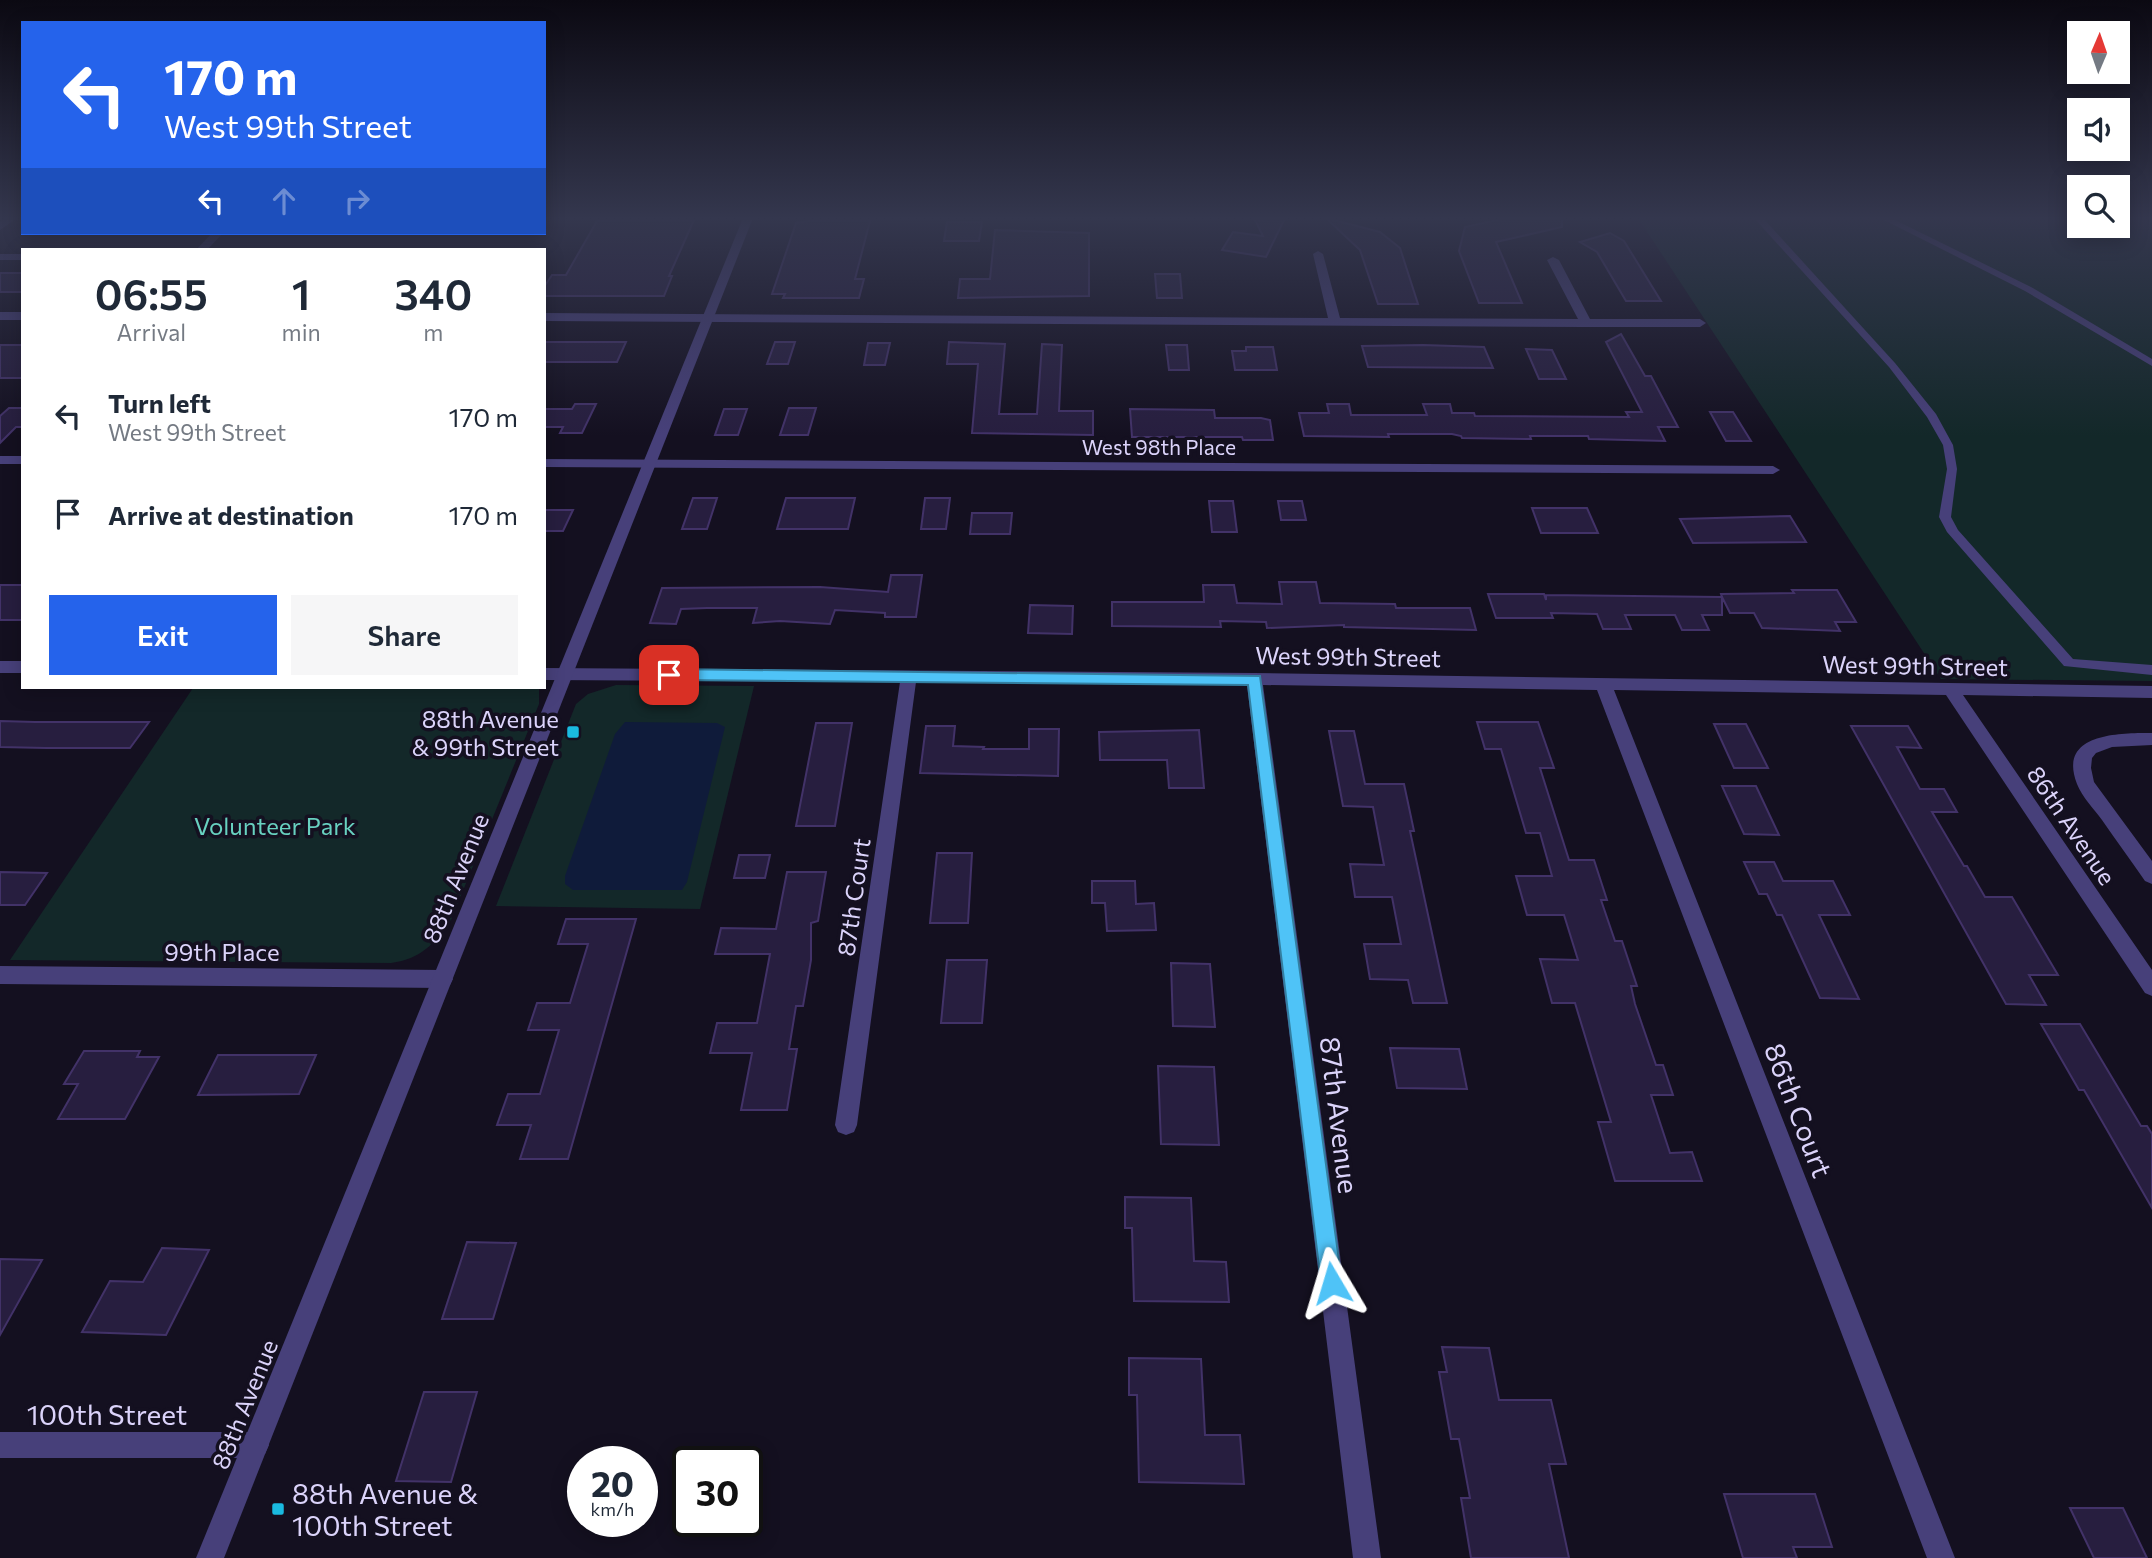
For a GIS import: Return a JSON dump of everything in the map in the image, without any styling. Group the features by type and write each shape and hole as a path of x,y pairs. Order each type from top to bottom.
{"street":[{"name":"88th Avenue","path":"211,1558 719,291"},
{"path":"1327,291 1335,322"},
{"path":"1569,291 1586,323"},
{"path":"0,316 21,316"},
{"path":"546,317 1700,323"},
{"path":"0,460 21,460"},
{"name":"West 98th Place","path":"546,463 1773,470"},
{"path":"0,667 21,667"},
{"name":"West 99th Street","path":"546,674 2152,692"},
{"name":"87th Court","path":"846,1125 909,676"},
{"name":"87th Avenue","path":"1254,680 1367,1558"},
{"name":"86th Court","path":"1603,684 1941,1558"},
{"name":"86th Avenue","path":"1951,690 2152,987"},
{"path":"2152,739 2106,741 2092,747 2082,756 2081,771 2086,784 2152,876"},
{"name":"99th Place","path":"0,975 443,979"},
{"name":"100th Street","path":"0,1445 256,1446"}],"lane":[{"path":"1824,291 1892,365 1931,416 1948,445 1952,469 1945,517 1953,532 1984,569 2069,663 2152,670"},
{"path":"2031,291 2152,363"}],"green space":[{"path":"1686,291 2152,291 2152,681 1941,679"},
{"path":"616,685 754,686 700,909 496,906 576,704 588,694"},
{"name":"Volunteer Park","path":"192,689 539,689 539,704 451,920 439,936 419,954 391,963 10,960"}],"water":[{"path":"625,722 717,723 725,727 687,882 682,890 573,890 565,884 565,876 615,734"}],"building":[{"path":"546,291 666,291 664,296 546,296"},
{"path":"773,291 861,291 859,298 783,298 785,294 772,294"},
{"path":"959,291 1089,291 1089,296 958,298"},
{"path":"1156,291 1181,291 1182,298 1157,298"},
{"path":"1374,291 1414,291 1418,304 1378,304"},
{"path":"1474,291 1517,291 1522,303 1479,303"},
{"path":"1620,291 1655,291 1661,301 1626,301"},
{"path":"1621,334 1645,376 1651,376 1678,427 1658,427 1665,441 1589,439 1588,436 1462,438 1452,434 1388,434 1389,437 1304,436 1299,413 1329,413 1327,404 1349,404 1351,415 1427,415 1423,404 1450,404 1452,413 1474,413 1475,416 1629,417 1626,412 1642,412 1606,342"},
{"path":"546,342 626,342 617,362 546,362"},
{"path":"775,342 795,342 788,364 767,364"},
{"path":"949,342 1005,344 999,414 1037,414 1042,344 1062,345 1059,411 1093,411 1093,435 972,433 978,364 947,364"},
{"path":"868,343 890,343 885,365 864,365"},
{"path":"0,345 21,345 21,378 0,378"},
{"path":"1166,345 1187,345 1189,370 1169,370"},
{"path":"1362,346 1484,347 1493,368 1368,367"},
{"path":"1246,347 1273,347 1277,370 1235,370 1232,351 1246,351"},
{"path":"1526,349 1552,350 1566,379 1539,379"},
{"path":"575,404 596,404 582,433 560,433 563,427 546,427 546,409 572,409"},
{"path":"9,408 21,408 21,427 16,427 0,443 0,416"},
{"path":"789,408 816,408 808,435 780,435"},
{"path":"724,409 747,409 738,435 715,435"},
{"path":"1130,409 1214,410 1215,418 1261,418 1270,420 1273,440 1243,440 1242,437 1132,437"},
{"path":"1710,412 1733,412 1751,441 1726,441"},
{"path":"693,498 717,498 707,529 682,529"},
{"path":"786,498 855,498 848,529 777,529"},
{"path":"925,498 950,498 946,529 921,529"},
{"path":"1209,501 1233,501 1237,532 1212,532"},
{"path":"1278,501 1302,501 1306,520 1281,520"},
{"path":"1532,508 1587,508 1598,533 1541,533"},
{"path":"546,510 573,510 563,531 546,531"},
{"path":"972,513 1012,513 1010,534 970,534"},
{"path":"1790,516 1806,542 1693,543 1680,519"},
{"path":"891,575 922,575 916,617 885,617 885,613 835,610 830,624 780,621 753,623 757,608 707,608 681,609 676,624 650,623 662,588 820,587 888,592"},
{"path":"1279,582 1316,582 1320,603 1395,604 1396,608 1470,608 1476,630 1344,625 1267,628 1266,622 1220,621 1221,627 1112,626 1112,602 1204,602 1203,585 1234,585 1237,603 1282,604"},
{"path":"0,585 21,585 21,620 0,620"},
{"path":"1837,590 1856,622 1835,622 1840,631 1762,628 1754,613 1730,613 1721,594"},
{"path":"1488,594 1544,594 1546,600 1546,595 1722,597 1722,615 1702,615 1709,630 1682,630 1675,615 1625,615 1631,629 1603,629 1597,614 1551,613 1553,618 1496,618"},
{"path":"1030,605 1073,606 1072,634 1028,633"},
{"path":"0,721 149,722 130,748 46,748 0,747"},
{"path":"1477,722 1538,722 1554,768 1540,768 1569,860 1594,860 1607,900 1601,900 1615,941 1622,941 1637,986 1631,986 1635,1004 1656,1065 1663,1065 1673,1095 1651,1095 1670,1153 1692,1152 1702,1181 1615,1181 1598,1122 1611,1122 1575,1003 1552,1003 1540,959 1578,960 1564,915 1527,915 1516,876 1552,876 1540,833 1526,833 1501,749 1485,749"},
{"path":"816,723 852,723 835,826 796,826"},
{"path":"1714,724 1746,724 1768,768 1734,768"},
{"path":"926,726 955,726 953,746 984,747 983,749 1029,749 1029,729 1059,729 1058,776 920,773"},
{"path":"1851,726 1908,726 1921,748 1897,747 1920,789 1944,789 1957,812 1932,812 1964,866 1967,866 1985,897 2012,897 2058,975 2029,975 2046,1005 2006,1004"},
{"path":"1199,730 1204,788 1169,788 1167,760 1100,760 1099,732"},
{"path":"1329,731 1354,731 1365,784 1404,784 1414,831 1410,831 1447,1003 1413,1003 1408,980 1370,979 1364,944 1401,944 1392,897 1355,897 1350,864 1384,865 1373,807 1343,806"},
{"path":"1722,786 1756,786 1779,835 1744,834"},
{"path":"937,853 972,853 968,923 930,923"},
{"path":"739,855 770,855 765,878 734,878"},
{"path":"1744,862 1774,862 1783,881 1833,881 1850,915 1819,915 1859,999 1820,998 1782,915 1777,915 1767,894 1759,894"},
{"path":"0,872 47,873 25,905 0,905"},
{"path":"787,872 826,872 818,921 811,923 811,960 803,1006 796,1006 789,1049 797,1049 787,1110 741,1110 752,1053 710,1053 717,1023 757,1023 770,954 715,954 721,928 776,929"},
{"path":"1092,881 1135,881 1136,904 1154,903 1156,930 1107,931 1105,903 1092,903"},
{"path":"566,919 636,919 568,1159 520,1159 531,1125 497,1125 508,1094 540,1094 559,1030 528,1030 537,1003 570,1003 588,944 558,944"},
{"path":"947,960 987,960 982,1023 941,1023"},
{"path":"1171,963 1210,964 1215,1027 1173,1026"},
{"path":"2041,1024 2080,1024 2141,1126 2147,1126 2152,1134 2152,1208 2084,1090 2079,1090"},
{"path":"1390,1048 1459,1049 1467,1089 1397,1088"},
{"path":"84,1051 140,1051 137,1057 159,1057 125,1119 58,1119 78,1084 64,1084"},
{"path":"218,1055 316,1055 299,1094 198,1095"},
{"path":"1158,1066 1214,1067 1219,1145 1161,1144"},
{"path":"1125,1197 1191,1198 1194,1261 1226,1262 1229,1302 1134,1301 1132,1228 1125,1228"},
{"path":"467,1242 516,1243 493,1319 442,1319"},
{"path":"162,1248 209,1250 166,1335 82,1332 110,1281 143,1282"},
{"path":"0,1259 42,1260 0,1335"},
{"path":"1442,1347 1489,1348 1499,1400 1551,1400 1566,1464 1549,1464 1569,1558 1471,1558 1461,1498 1470,1498 1459,1439 1451,1439 1439,1372 1447,1372"},
{"path":"1129,1358 1201,1359 1205,1435 1240,1435 1244,1484 1139,1482 1137,1395 1129,1395"},
{"path":"424,1392 477,1392 451,1482 396,1481"},
{"path":"1724,1494 1815,1494 1832,1547 1793,1547 1797,1558 1743,1558"},
{"path":"2070,1508 2123,1508 2147,1558 2094,1558"}],"place":[{"name":"88th Avenue & 99th Street","path":"573,732"},
{"name":"88th Avenue & 100th Street","path":"278,1509"}],"route":[{"path":"669,675 1254,680 1332,1283"}]}
